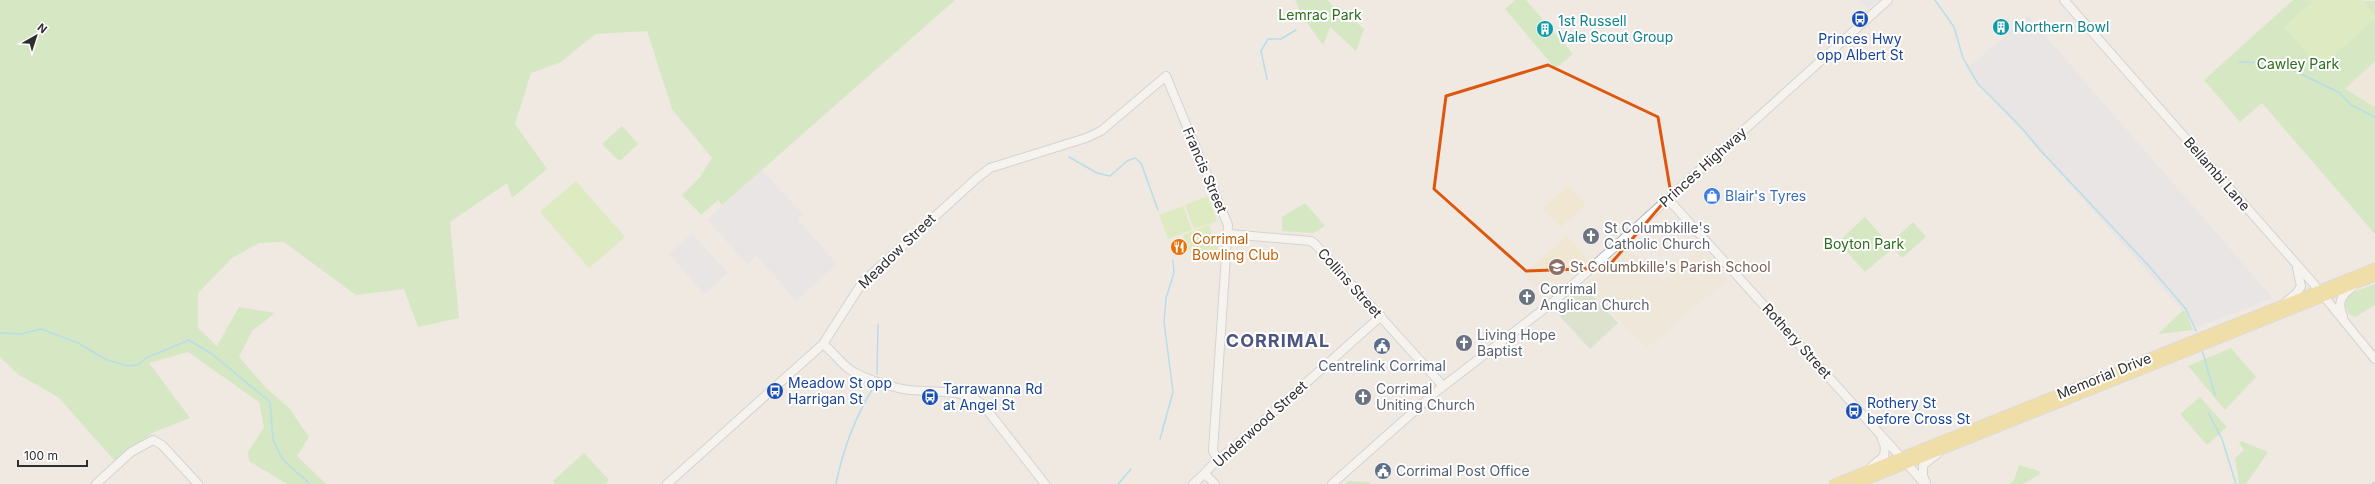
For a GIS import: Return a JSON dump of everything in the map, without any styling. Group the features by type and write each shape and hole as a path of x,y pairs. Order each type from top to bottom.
{"main road":[{"name":"Princes Highway","path":"1332,484 1443,386 1548,307 1888,0"},
{"name":"Bellambi Lane","path":"2064,0 2294,262 2368,349"},
{"name":"Meadow Street","path":"667,484 823,344 862,283 977,178 990,168 1101,131 1166,76"},
{"name":"Francis Street","path":"1166,76 1228,225 1229,234 1213,451 1217,458"},
{"name":"Rothery Street","path":"1668,199 1903,461 1926,484"},
{"name":"Collins Street","path":"1229,234 1311,241 1381,316 1443,386"},
{"path":"2279,306 2293,296 2302,286 2302,280 2294,262"},
{"name":"Memorial Drive","path":"1834,484 1859,474 1943,450 2321,293 2375,268"},
{"path":"2346,323 2340,308 2342,296 2371,277"},
{"name":"Memorial Drive","path":"1856,484 1903,461 2279,306 2371,277"},
{"name":"Underwood Street","path":"1193,484 1206,474 1217,458 1231,450 1381,316"},
{"path":"823,344 857,373 888,385 918,391 964,395 975,399 984,406 1045,484"},
{"path":"2368,349 2375,356"},
{"path":"2368,349 2375,359"},
{"path":"1859,474 1878,463 1884,456 1885,447 1880,434"},
{"path":"96,484 131,452 150,440 158,441 198,484"},
{"path":"1926,484 1923,476 1924,465 1943,450"},
{"path":"1206,474 1215,484"}],"highlighted area":[{"path":"1548,65 1658,117 1671,194 1607,268 1526,271 1434,189 1446,96"}],"shaded area":[{"path":"1859,0 1877,0 1867,9"},
{"path":"2028,16 2273,298 2197,327 1966,69"},
{"path":"2375,61 2375,107 2345,89"},
{"path":"762,170 803,214 798,219 837,264 796,301 757,256 747,265 707,219"},
{"path":"1568,186 1586,205 1561,227 1543,208"},
{"path":"692,233 728,273 706,293 703,293 669,254"},
{"name":"St Columbkille's Parish School","path":"1567,236 1589,261 1547,298 1524,274"},
{"path":"1627,246 1662,281 1702,246 1720,267 1727,280 1647,349 1584,284"}],"green space":[{"path":"0,0 955,0 722,205 718,200 701,215 682,195 700,177 712,158 672,109 647,31 595,34 561,62 531,73 515,124 547,169 512,198 507,183 450,222 459,318 418,327 404,289 356,295 284,242 259,243 232,258 198,293 198,328 217,346 239,307 275,313 252,331 239,357 266,388 289,408 309,437 297,456 326,484 287,484 249,461 248,452 264,427 259,402 188,352 149,363 190,418 152,433 115,461 58,397 19,375 0,357"},
{"name":"Lemrac Park","path":"1295,0 1327,0 1336,9 1337,5 1364,29 1356,51 1330,27 1323,45 1302,16"},
{"path":"1515,0 1526,0 1573,54 1557,67 1554,67 1505,9"},
{"name":"Cawley Park","path":"2293,0 2375,1 2375,61 2345,89 2375,107 2375,234 2262,103 2240,122 2204,80"},
{"path":"2314,0 2362,0 2375,16 2375,19 2320,68 2284,27"},
{"path":"622,126 638,144 621,160 617,159 602,144"},
{"path":"576,181 625,237 589,268 540,212"},
{"path":"1208,196 1217,221 1194,229 1185,205"},
{"path":"1305,203 1325,226 1313,233 1282,231 1282,217"},
{"path":"1183,206 1192,230 1168,239 1159,215"},
{"name":"Boyton Park","path":"1865,217 1889,244 1913,222 1926,237 1902,258 1893,248 1865,272 1838,242"},
{"path":"1209,225 1218,249 1193,259 1183,235"},
{"path":"2375,284 2375,305 2355,317 2350,314 2344,304 2345,300 2359,290"},
{"path":"1583,286 1618,323 1590,349 1556,312"},
{"path":"2182,311 2186,311 2193,330 2158,334"},
{"path":"2231,348 2256,377 2225,410 2188,366"},
{"path":"2200,397 2227,427 2207,445 2180,414"},
{"path":"2241,441 2268,452 2246,484 2239,484 2235,458 2244,450 2239,443"},
{"path":"584,453 609,480 605,484 556,484 553,481"},
{"path":"2019,465 2039,471 2040,474 2023,484 2010,484 2014,480"},
{"path":"1349,481 1369,482 1371,484 1345,484"}],"waterway":[{"path":"1935,0 1954,27 1963,58 1978,84 2020,126 2041,151 2148,265 2186,309 2196,331"},
{"path":"1267,79 1261,51 1268,39 1281,39 1296,30"},
{"path":"2239,62 2270,63 2289,68 2340,93 2351,105 2375,117"},
{"path":"1069,157 1097,173 1110,176 1127,161 1135,158 1141,163 1158,210"},
{"path":"1160,439 1173,392 1164,322 1166,298 1174,273 1173,260"},
{"path":"877,374 878,324"},
{"path":"0,333 21,334 41,329 78,343 107,360 128,366 138,365 146,358 189,340 212,354 270,402 273,440 283,460 310,484"},
{"path":"2202,350 2215,395"},
{"path":"836,484 850,434 860,411 873,388"},
{"path":"2208,412 2222,439 2236,484"},
{"path":"1118,484 1131,469"}],"place":[{"name":"Princes Hwy opp Albert St","path":"1860,19"},
{"name":"Northern Bowl","path":"2001,27"},
{"name":"1st Russell Vale Scout Group","path":"1545,29"},
{"name":"Blair's Tyres","path":"1712,196"},
{"name":"St Columbkille's Catholic Church","path":"1591,236"},
{"name":"Corrimal Bowling Club","path":"1179,247"},
{"name":"St Columbkille's Parish School","path":"1557,267"},
{"name":"Corrimal Anglican Church","path":"1527,297"},
{"name":"Living Hope Baptist","path":"1464,343"},
{"name":"Centrelink Corrimal","path":"1382,346"},
{"name":"Meadow St opp Harrigan St","path":"775,391"},
{"name":"Tarrawanna Rd at Angel St","path":"930,397"},
{"name":"Corrimal Uniting Church","path":"1363,397"},
{"name":"Rothery St before Cross St","path":"1854,411"},
{"name":"Corrimal Post Office","path":"1383,471"}],"district":[{"name":"CORRIMAL","path":"1278,341"}]}
